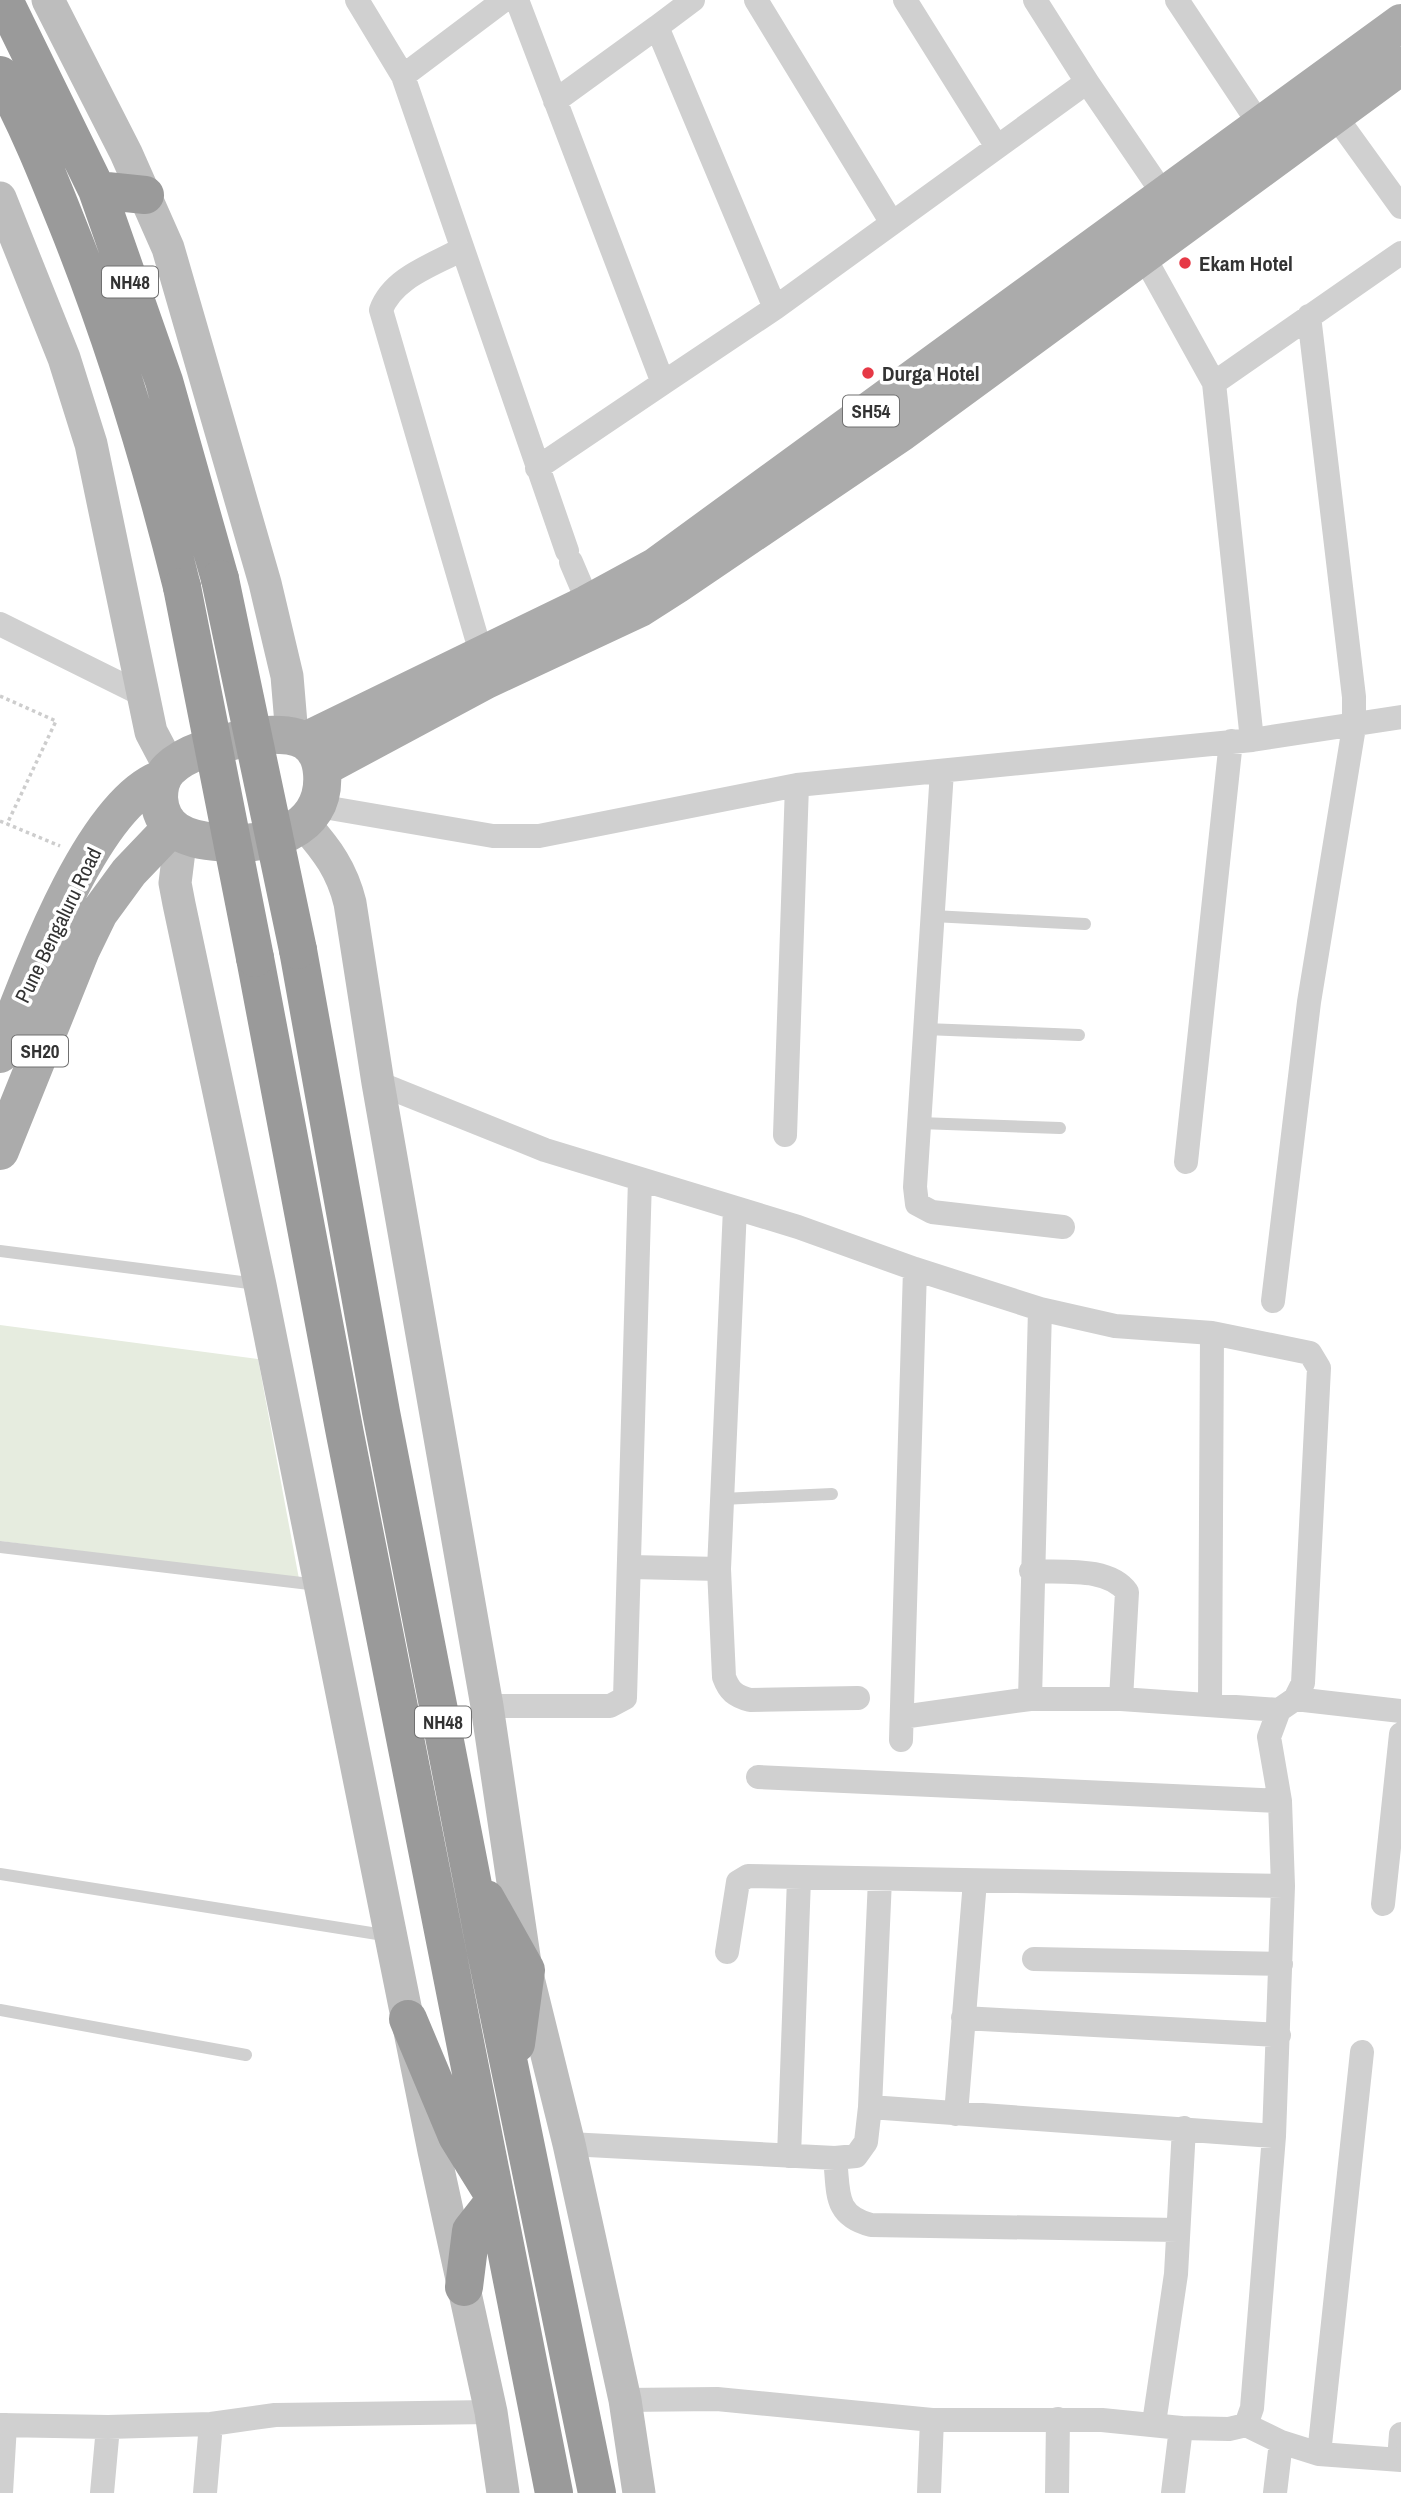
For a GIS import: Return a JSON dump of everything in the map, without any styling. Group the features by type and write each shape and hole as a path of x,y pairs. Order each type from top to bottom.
{"highway":[{"name":"NH48","path":"4,0 97,190 164,381 220,579 298,950 338,1182 471,1874 597,2493"},
{"name":"NH48","path":"0,75 44,166 115,348 154,473 182,587 256,958 345,1434 463,2019 554,2493"},
{"path":"97,190 145,195"},
{"path":"471,1874 526,1970 511,2070"},
{"path":"408,2019 457,2136 496,2199 471,2231 464,2287"}],"main road":[{"name":"SH54","path":"1093,270 1143,255 1324,100 1401,23"},
{"name":"SH54","path":"306,748 486,680 594,616 656,567 750,519 1093,270 1164,195 1260,125 1401,66"},
{"name":"SH54","path":"306,748 481,653 594,616"},
{"path":"258,735 306,748 323,786 312,815 269,840 216,843 176,831 162,817 160,805 166,774 187,757 258,735"},
{"name":"Pune Bengaluru Road","path":"0,1054 52,928 88,857 120,808 146,785 166,774"},
{"name":"Pune Bengaluru Road","path":"0,1151 99,913 129,872 176,831"}],"street":[{"path":"48,0 158,220 265,583 306,748"},
{"path":"357,0 403,76 537,468 594,616"},
{"path":"403,76 504,0"},
{"path":"517,0 663,383"},
{"path":"555,101 693,0"},
{"path":"756,0 892,223"},
{"path":"905,0 998,147"},
{"path":"1035,0 1164,195"},
{"path":"1177,0 1260,125"},
{"path":"657,27 775,308"},
{"path":"537,468 775,308 1087,82"},
{"path":"1324,100 1401,207"},
{"path":"0,198 64,358 91,444 131,623 151,732 166,774"},
{"path":"462,249 397,285 386,297 381,310 481,653"},
{"path":"1214,383 1401,253"},
{"path":"1143,255 1214,383 1242,740 1186,1162"},
{"path":"1273,1301 1309,1002 1354,727 1354,697 1309,316"},
{"path":"0,624 143,695"},
{"path":"312,815 493,836 527,836 797,785 1242,740 1354,727 1401,718"},
{"path":"942,771 915,1196 923,1210 1063,1227"},
{"path":"785,1135 797,785"},
{"path":"312,815 344,877 487,1706 526,1970 569,2144 625,2400 639,2493"},
{"path":"176,831 175,883 260,1285 318,1586 491,2412 503,2493"},
{"path":"378,1083 545,1150 734,1208 1040,1308 1115,1326 1212,1332 1310,1353 1319,1368 1303,1683 1287,1704 1269,1737 1280,1801 1283,1886 1279,2035 1274,2136 1252,2408 1247,2425"},
{"path":"487,1706 610,1706 625,1698 631,1567 640,1179"},
{"path":"734,1208 719,1569 724,1677 728,1689 737,1696 750,1700 858,1698"},
{"path":"915,1269 901,1728 1030,1699 1121,1699 1210,1705 1287,1704 1401,1711"},
{"path":"1030,1699 1031,1572 1040,1308"},
{"path":"1210,1705 1212,1332"},
{"path":"631,1567 719,1569"},
{"path":"1031,1572 1105,1576 1119,1581 1127,1592 1121,1699"},
{"path":"1382,1904 1401,1734"},
{"path":"758,1777 1280,1801"},
{"path":"727,1952 738,1882 748,1876 1283,1886"},
{"path":"789,2156 799,1878"},
{"path":"569,2144 835,2158 856,2156 866,2142 870,2107 880,1879"},
{"path":"956,2114 975,1881"},
{"path":"1034,1959 1281,1964"},
{"path":"963,2018 1279,2035"},
{"path":"1319,2454 1362,2052"},
{"path":"870,2107 1274,2136"},
{"path":"1154,2423 1176,2274 1184,2128"},
{"path":"835,2158 840,2206 852,2220 871,2225 1178,2230"},
{"path":"625,2400 718,2399 932,2420 1058,2419 1229,2429 1247,2425 1281,2442 1319,2454 1400,2460 1401,2434"},
{"path":"1,2493 2,2425 108,2427 211,2424 275,2415 491,2412"},
{"path":"1056,2493 1058,2419"},
{"path":"929,2493 932,2420"},
{"path":"205,2493 211,2424"},
{"path":"102,2493 108,2427"},
{"path":"1173,2493 1181,2428"},
{"path":"1275,2493 1281,2442"}],"lane":[{"path":"933,916 1085,924"},
{"path":"925,1028 1079,1035"},
{"path":"919,1123 1060,1128"},
{"path":"0,1251 260,1285"},
{"path":"722,1499 832,1494"},
{"path":"0,1547 318,1586"},
{"path":"0,1874 393,1937"},
{"path":"0,2010 246,2055"}],"path":[{"path":"0,696 57,721 7,824"},
{"path":"0,821 88,857"}],"shaded area":[{"path":"0,1325 258,1359 299,1579 0,1541"}],"place":[{"name":"Ekam Hotel","path":"1185,263"},
{"name":"Durga Hotel","path":"868,373"}]}
